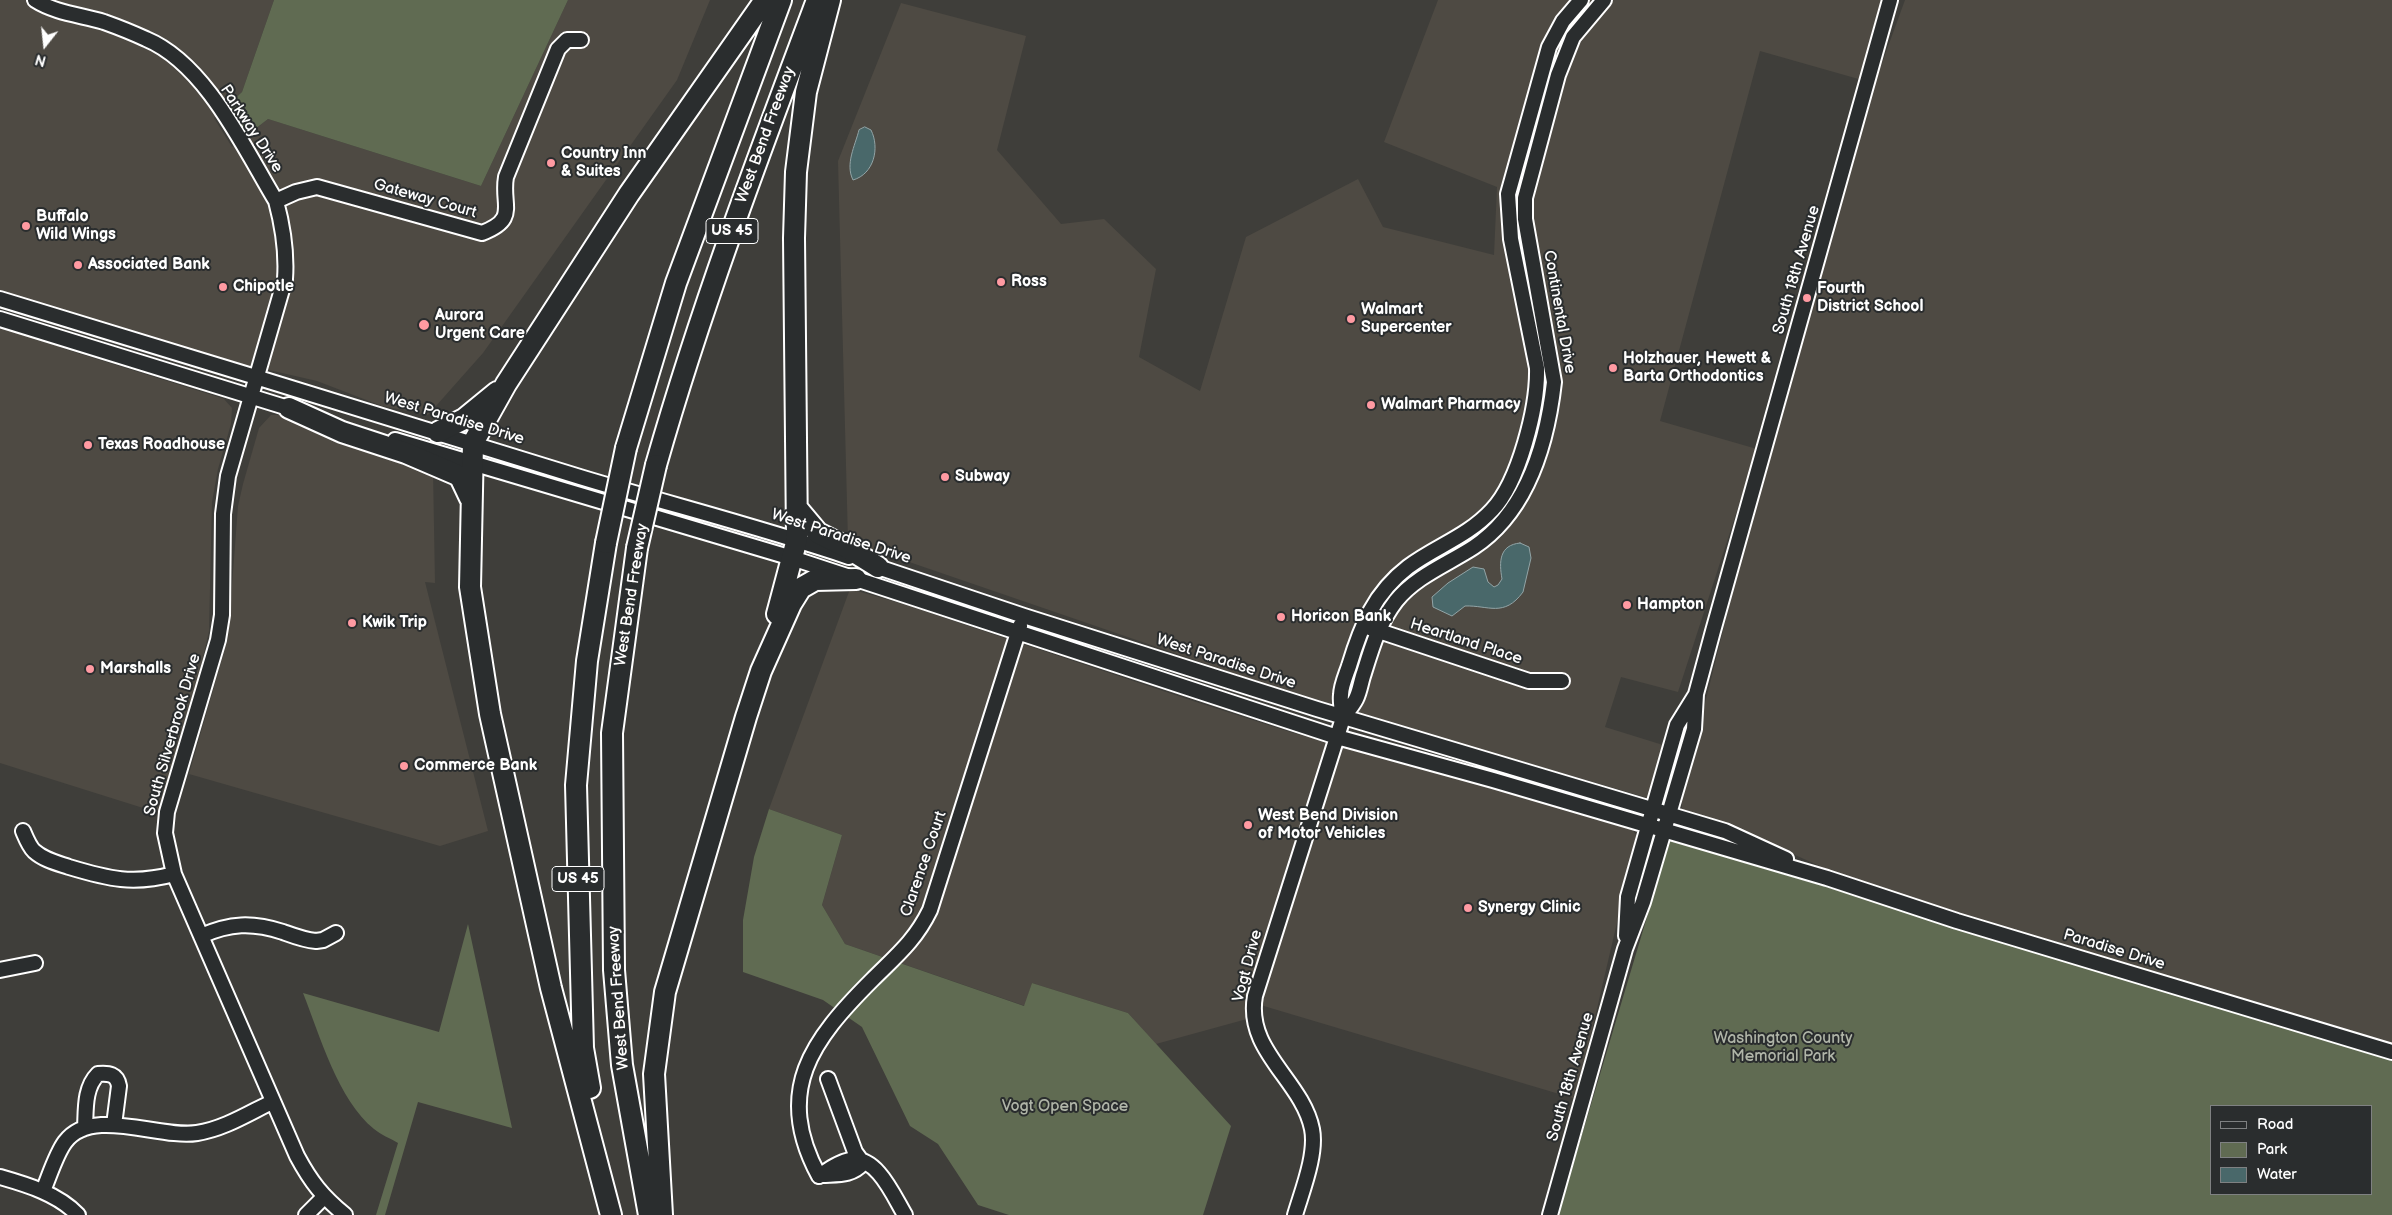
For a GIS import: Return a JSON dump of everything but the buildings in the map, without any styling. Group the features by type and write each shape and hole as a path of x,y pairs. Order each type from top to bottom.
{"highway":[{"path":"612,1215 551,988 490,714 470,588 473,443 506,384 628,194 765,0"},
{"name":"West Bend Freeway","path":"612,1215 582,1048 576,785 586,661 606,543 626,448 676,283 781,0"},
{"name":"West Bend Freeway","path":"648,1215 622,1065 614,970 612,733 637,548 656,465 680,379 709,294 817,0"},
{"path":"662,1215 654,1074 665,992 746,717 762,671 795,549 797,508 794,238 796,172 806,92 830,0"},
{"path":"438,432 464,419 506,384"},
{"path":"290,408 342,432 406,453 455,474 460,477 465,485 471,502"},
{"path":"797,508 818,533 846,547 878,567"},
{"path":"762,671 791,604 801,588 815,580 856,579"}],"street":[{"name":"Parkway Drive","path":"35,0 45,6 105,23 150,40 172,54 190,70 222,111 276,201 286,247 285,279 258,376"},
{"name":"Continental Drive","path":"1343,718 1340,694 1363,624 1379,595 1409,566 1469,532 1493,509 1511,482 1535,404 1538,386 1537,368 1511,239 1508,194 1550,47 1563,22 1581,0"},
{"name":"Continental Drive","path":"1343,718 1356,699 1376,631 1398,599 1420,579 1475,547 1494,532 1510,515 1528,487 1551,407 1554,382 1525,219 1525,198 1558,75 1573,37 1604,0"},
{"name":"South 18th Avenue","path":"1550,1215 1625,949 1643,902 1694,729 1696,694 1890,0"},
{"name":"Gateway Court","path":"276,201 296,192 317,187 482,233 497,227 504,217 507,204 504,190 506,177 558,49 567,40 581,40"},
{"name":"West Paradise Drive","path":"0,299 258,376 580,477 795,549 856,579 1201,691 1337,738 1664,831"},
{"path":"0,317 38,320 55,316"},
{"name":"West Paradise Drive","path":"0,317 472,463 795,549 878,567 1024,616 1343,718 1670,814"},
{"name":"South Silverbrook Drive","path":"258,376 228,476 225,495 222,615 218,640 167,812 165,833 174,874 272,1102 310,1180 324,1197 345,1215"},
{"name":"Clarence Court","path":"863,1163 857,1171 819,1176 808,1156 800,1121 799,1099 806,1065 815,1046 838,1017 919,932 930,910 1024,616"},
{"name":"Heartland Place","path":"1363,624 1376,631 1530,681 1562,681"},
{"name":"South 18th Avenue","path":"1625,949 1628,897 1677,725 1696,694"},
{"name":"Vogt Drive","path":"1295,1215 1313,1148 1312,1130 1298,1093 1268,1056 1260,1041 1254,1016 1254,1003 1343,718"},
{"name":"Paradise Drive","path":"1670,814 1725,831 1827,878"},
{"path":"23,831 32,848 42,857 104,877 120,881 139,881 174,874"},
{"name":"Paradise Drive","path":"1664,831 1827,878 1957,921 2392,1052"},
{"path":"200,936 218,928 242,924 258,925 316,941 324,940 336,933"},
{"path":"0,970 35,964"},
{"path":"85,1128 88,1093 93,1079 98,1074 113,1075 118,1079 119,1086 114,1125"},
{"path":"828,1079 856,1152 863,1163 873,1167 882,1175 905,1215"},
{"path":"43,1192 65,1142 85,1128 100,1124 173,1134 198,1133 222,1126 272,1102"},
{"path":"0,1177 43,1192 72,1209 78,1215"},
{"path":"306,1215 324,1197"}],"shaded area":[{"path":"0,0 274,0 242,92 214,118 232,147 268,119 481,186 568,0 710,0 677,80 483,353 428,415 382,406 317,381 234,362 0,291"},
{"path":"1438,0 1882,0 1862,80 1760,51 1660,421 1757,449 1678,692 1621,677 1605,727 1663,745 1648,798 1320,703 848,541 838,161 901,3 1026,36 997,150 1061,224 1104,219 1156,269 1139,357 1200,391 1246,237 1358,179 1383,227 1494,255 1497,187 1384,142"},
{"path":"1905,0 2392,0 2392,1047 1856,882 1743,832 1685,813 1682,809 1682,797 1745,541 1862,118"},
{"path":"0,323 68,350 224,399 232,408 231,424 218,469 212,502 209,631 196,688 159,813 0,763"},
{"path":"271,415 279,415 433,470 435,583 425,582 488,831 440,846 189,774 228,638 238,506 243,484 259,428"},
{"path":"850,589 903,604 1290,732 1626,825 1632,829 1636,835 1635,845 1576,1099 1247,1001 1247,1019 1156,1044 1128,1013 1032,983 1025,1006 845,944 822,905 842,835 769,809"}],"green space":[{"path":"274,0 568,0 481,186 268,119 246,136 227,106 242,92"},
{"name":"Vogt Open Space","path":"769,809 842,835 822,905 845,944 1024,1006 1032,983 1128,1013 1231,1126 1203,1215 1009,1215 978,1205 938,1144 910,1126 862,1027 823,1000 743,972 743,920 754,857"},
{"name":"Washington County Memorial Park","path":"1670,840 2343,1042 2392,1050 2392,1215 1558,1215"},
{"path":"468,924 512,1128 418,1102 385,1215 376,1215 398,1143 374,1129 361,1117 350,1102 331,1066 303,993 439,1032"}],"water":[{"path":"865,127 871,130 874,137 875,152 866,172 853,180 850,168 851,155 859,130"},
{"path":"1520,543 1529,547 1531,558 1523,592 1516,600 1502,608 1465,606 1452,616 1433,607 1432,597 1448,583 1473,567 1484,569 1488,582 1494,587 1498,585 1502,579 1501,561 1504,551 1513,544"}],"place":[{"name":"Country Inn & Suites","path":"551,163"},
{"name":"Buffalo Wild Wings","path":"26,226"},
{"name":"Associated Bank","path":"78,265"},
{"name":"Ross","path":"1001,282"},
{"name":"Chipotle","path":"223,287"},
{"name":"Fourth District School","path":"1807,298"},
{"name":"Walmart Supercenter","path":"1351,319"},
{"name":"Aurora Urgent Care","path":"424,325"},
{"name":"Holzhauer, Hewett & Barta Orthodontics","path":"1613,368"},
{"name":"Walmart Pharmacy","path":"1371,405"},
{"name":"Texas Roadhouse","path":"88,445"},
{"name":"Subway","path":"945,477"},
{"name":"Hampton","path":"1627,605"},
{"name":"Horicon Bank","path":"1281,617"},
{"name":"Kwik Trip","path":"352,623"},
{"name":"Marshalls","path":"90,669"},
{"name":"Commerce Bank","path":"404,766"},
{"name":"West Bend Division of Motor Vehicles","path":"1248,825"},
{"name":"Synergy Clinic","path":"1468,908"}]}
